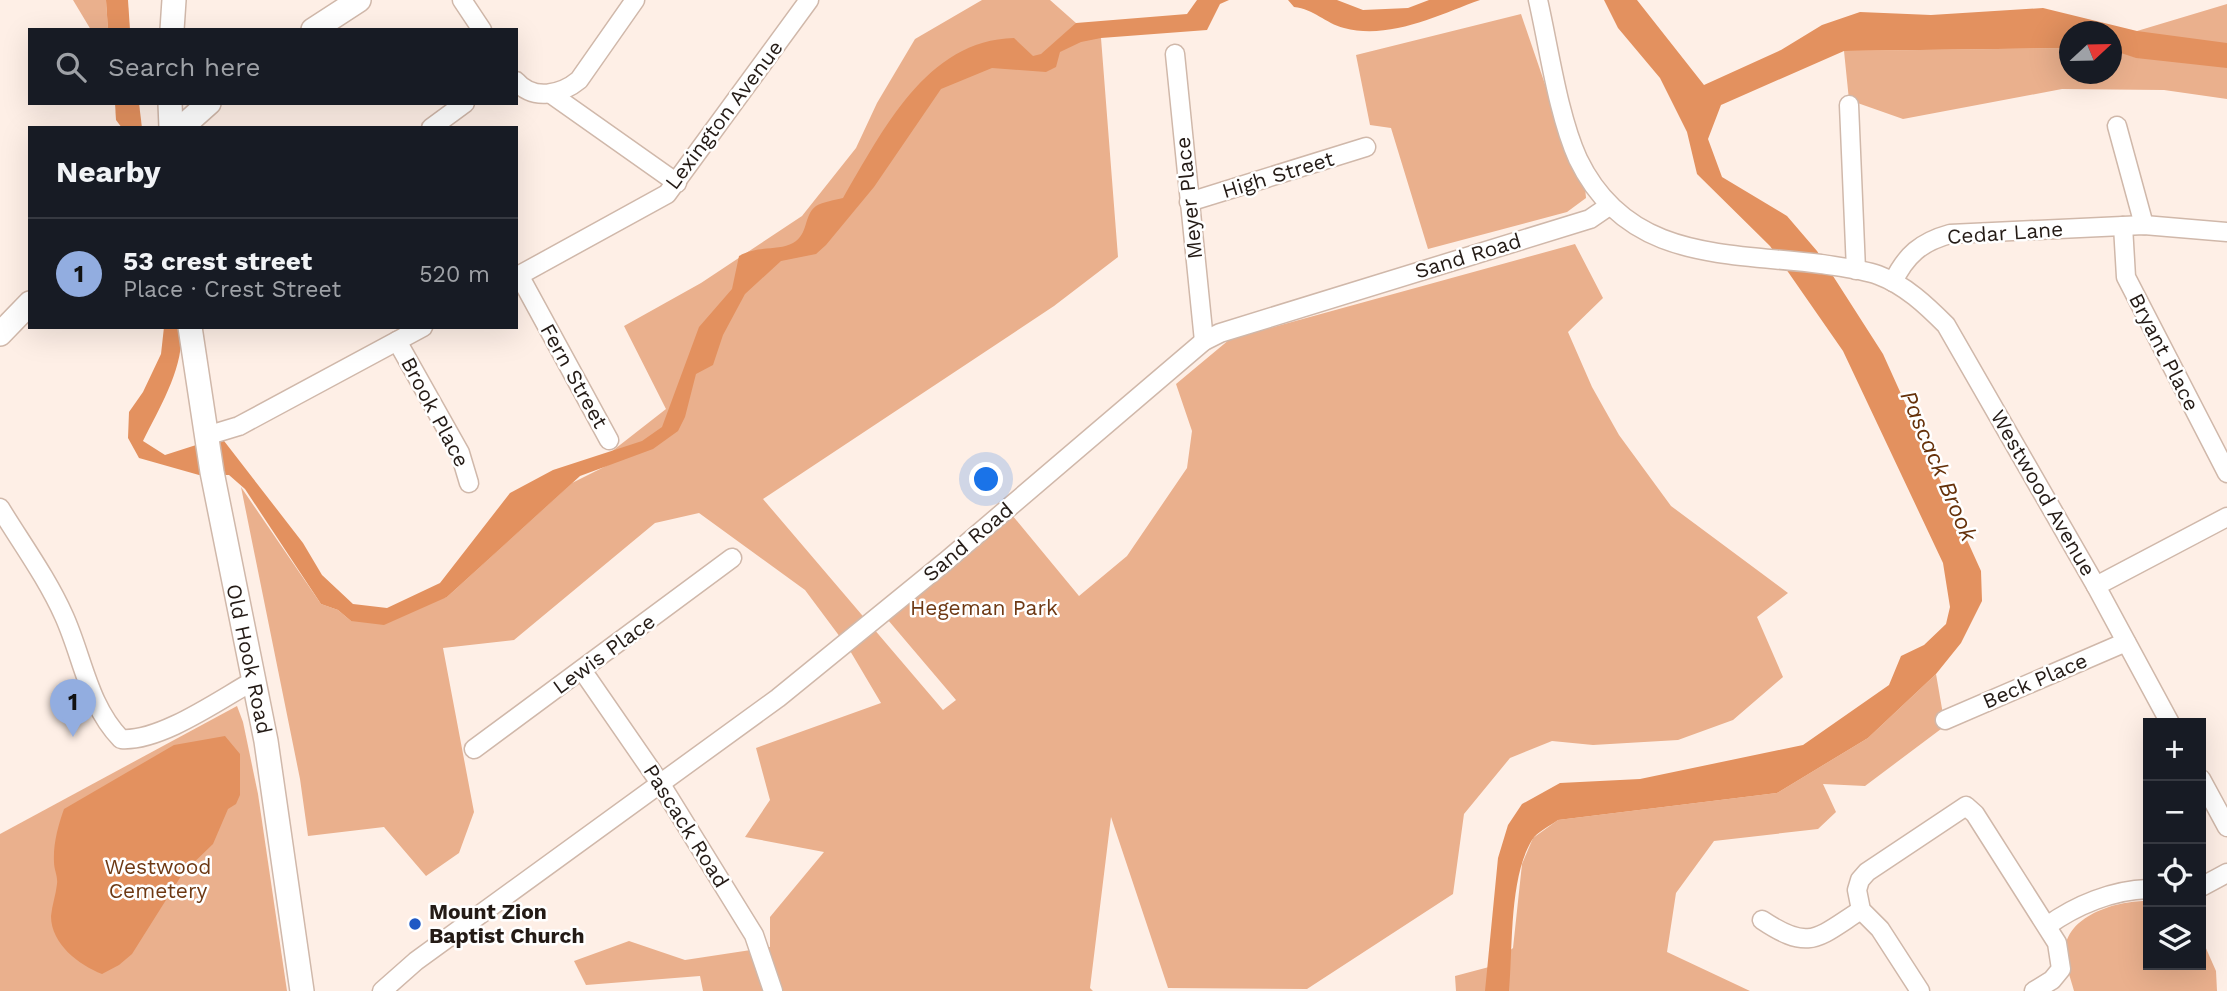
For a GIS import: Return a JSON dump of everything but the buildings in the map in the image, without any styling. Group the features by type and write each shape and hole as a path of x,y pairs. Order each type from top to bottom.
{"main road":[{"path":"172,28 174,0"},
{"path":"316,28 359,0"},
{"path":"170,105 171,126"},
{"path":"183,126 207,105"},
{"path":"0,334 28,305"},
{"name":"Old Hook Road","path":"190,329 213,479 266,740 302,991"}],"street":[{"path":"462,0 481,28"},
{"path":"551,94 569,88 579,80 635,0"},
{"name":"Lexington Avenue","path":"518,276 653,204 677,183 809,0"},
{"path":"1538,0 1573,144 1591,181 1609,206 1624,220 1658,238 1695,249 1832,266 1856,270 1893,282"},
{"name":"Meyer Place","path":"1175,54 1204,341"},
{"path":"518,82 528,90 551,94 677,183"},
{"path":"434,126 462,105"},
{"path":"1849,105 1856,270"},
{"path":"2117,126 2144,225"},
{"name":"High Street","path":"1189,202 1366,147"},
{"name":"Sand Road","path":"386,990 416,961 827,659 1204,341 1220,333 1590,219 1609,206"},
{"name":"Cedar Lane","path":"1893,282 1903,261 1921,244 1950,234 2144,225 2227,232"},
{"name":"Bryant Place","path":"2123,226 2126,277 2227,473"},
{"name":"Fern Street","path":"518,276 609,440"},
{"name":"Westwood Avenue","path":"1893,282 1919,300 1946,325 2096,586 2167,718"},
{"path":"206,436 239,426 419,329"},
{"name":"Brook Place","path":"397,341 460,453 469,483"},
{"path":"0,508 53,594 66,620 93,699 110,728 121,739 144,737 253,681"},
{"path":"2096,586 2227,517"},
{"name":"Lewis Place","path":"474,749 732,558"},
{"name":"Beck Place","path":"1945,720 2126,642"},
{"name":"Pascack Road","path":"582,670 660,783 754,935 773,991"},
{"path":"2202,781 2227,827"},
{"path":"1920,991 1880,929 1861,910 1857,890 1867,872 1966,806 1975,814 2057,943 2061,969 2052,980 2034,991"},
{"path":"2206,884 2227,873"},
{"path":"2047,926 2113,893 2143,890"},
{"path":"1762,919 1787,936 1809,939 1820,936 1861,910"}],"green space":[{"path":"73,0 106,0 108,28 90,28"},
{"name":"Hegeman Park","path":"982,0 1050,0 1076,23 1101,38 1118,257 1054,306 763,499 943,710 956,700 888,620 1012,515 1079,596 1127,556 1187,468 1192,431 1176,384 1230,339 1575,244 1603,298 1568,332 1592,387 1619,435 1671,506 1788,593 1757,617 1783,677 1733,720 1678,740 1593,745 1552,741 1510,758 1464,814 1453,894 1307,989 1168,988 1111,817 1090,988 1093,991 703,991 700,976 586,985 574,961 629,941 685,960 770,947 770,917 824,852 745,837 770,800 756,748 881,703 849,649 805,590 699,513 655,523 514,640 443,648 474,812 459,853 426,876 384,827 308,836 300,779 241,487 321,604 338,610 351,621 447,597 572,483 616,461 602,459 666,409 624,326 701,283 802,216 856,148 877,103 915,39"},
{"path":"2227,4 2227,99 2164,90 2062,89 1903,119 1849,100 1844,51 2059,48 2059,84 2122,84 2122,39 2137,31"},
{"path":"1521,14 1575,172 1585,186 1586,198 1567,212 1428,249 1391,128 1370,125 1356,55"},
{"path":"1936,674 1945,726 1865,786 1823,784 1836,812 1818,829 1714,841 1676,893 1667,952 1750,991 1456,991 1455,976 1489,967 1513,948 1522,864 1533,838 1558,820 1777,793 1868,738"},
{"name":"Westwood Cemetery","path":"237,706 243,722 258,794 287,991 0,991 0,834"},
{"path":"2143,901 2143,970 2206,970 2206,948 2216,971 2217,991 2074,991 2065,952 2067,939 2074,928 2096,912"}],"shaded area":[{"path":"106,0 128,0 130,28 108,28"},
{"path":"1197,0 1229,0 1220,4 1207,30 1081,42 1060,52 1056,67 1046,72 992,68 941,89 874,187 826,245 816,254 781,261 745,294 723,335 713,365 696,374 685,417 678,431 653,449 580,476 447,597 384,625 351,621 338,610 321,604 245,489 229,475 199,475 139,458 128,438 129,412 143,392 161,354 164,329 181,329 175,371 143,441 165,455 221,437 303,543 322,575 353,604 387,608 440,583 510,493 553,470 642,441 662,427 699,327 732,289 739,256 754,250 793,243 802,235 809,215 816,206 843,198 891,119 910,94 932,72 956,55 983,43 1014,38 1033,56 1041,54 1076,23 1187,14"},
{"path":"1288,0 1337,0 1363,10 1408,8 1429,0 1480,0 1414,24 1379,31 1361,31 1337,26 1308,10 1294,7"},
{"path":"1604,0 1637,0 1704,85 1781,50 1822,25 1860,12 1931,15 2043,8 2096,21 2059,21 2059,48 1844,51 1721,105 1708,139 1722,177 1787,216 1817,251 1883,354 1981,571 1982,601 1961,643 1936,674 1868,738 1777,793 1558,820 1540,832 1532,840 1519,873 1513,913 1509,991 1485,991 1498,858 1508,825 1522,804 1560,783 1640,779 1803,745 1889,685 1901,656 1924,645 1946,624 1950,607 1943,563 1843,351 1770,246 1697,174 1687,132 1660,78 1618,28"},
{"path":"2122,27 2227,43 2227,68 2136,58 2122,53"},
{"path":"115,105 139,105 142,126 120,126 116,120"},
{"path":"225,736 240,754 240,795 236,804 228,809 213,844 183,873 132,954 102,974 84,965 61,944 52,926 57,881 54,849 64,809 174,745"}],"place":[{"name":"53 crest street","path":"73,737"},
{"name":"Mount Zion Baptist Church","path":"415,924"}],"water label":[{"name":"Pascack Brook","path":"1939,466"}]}
